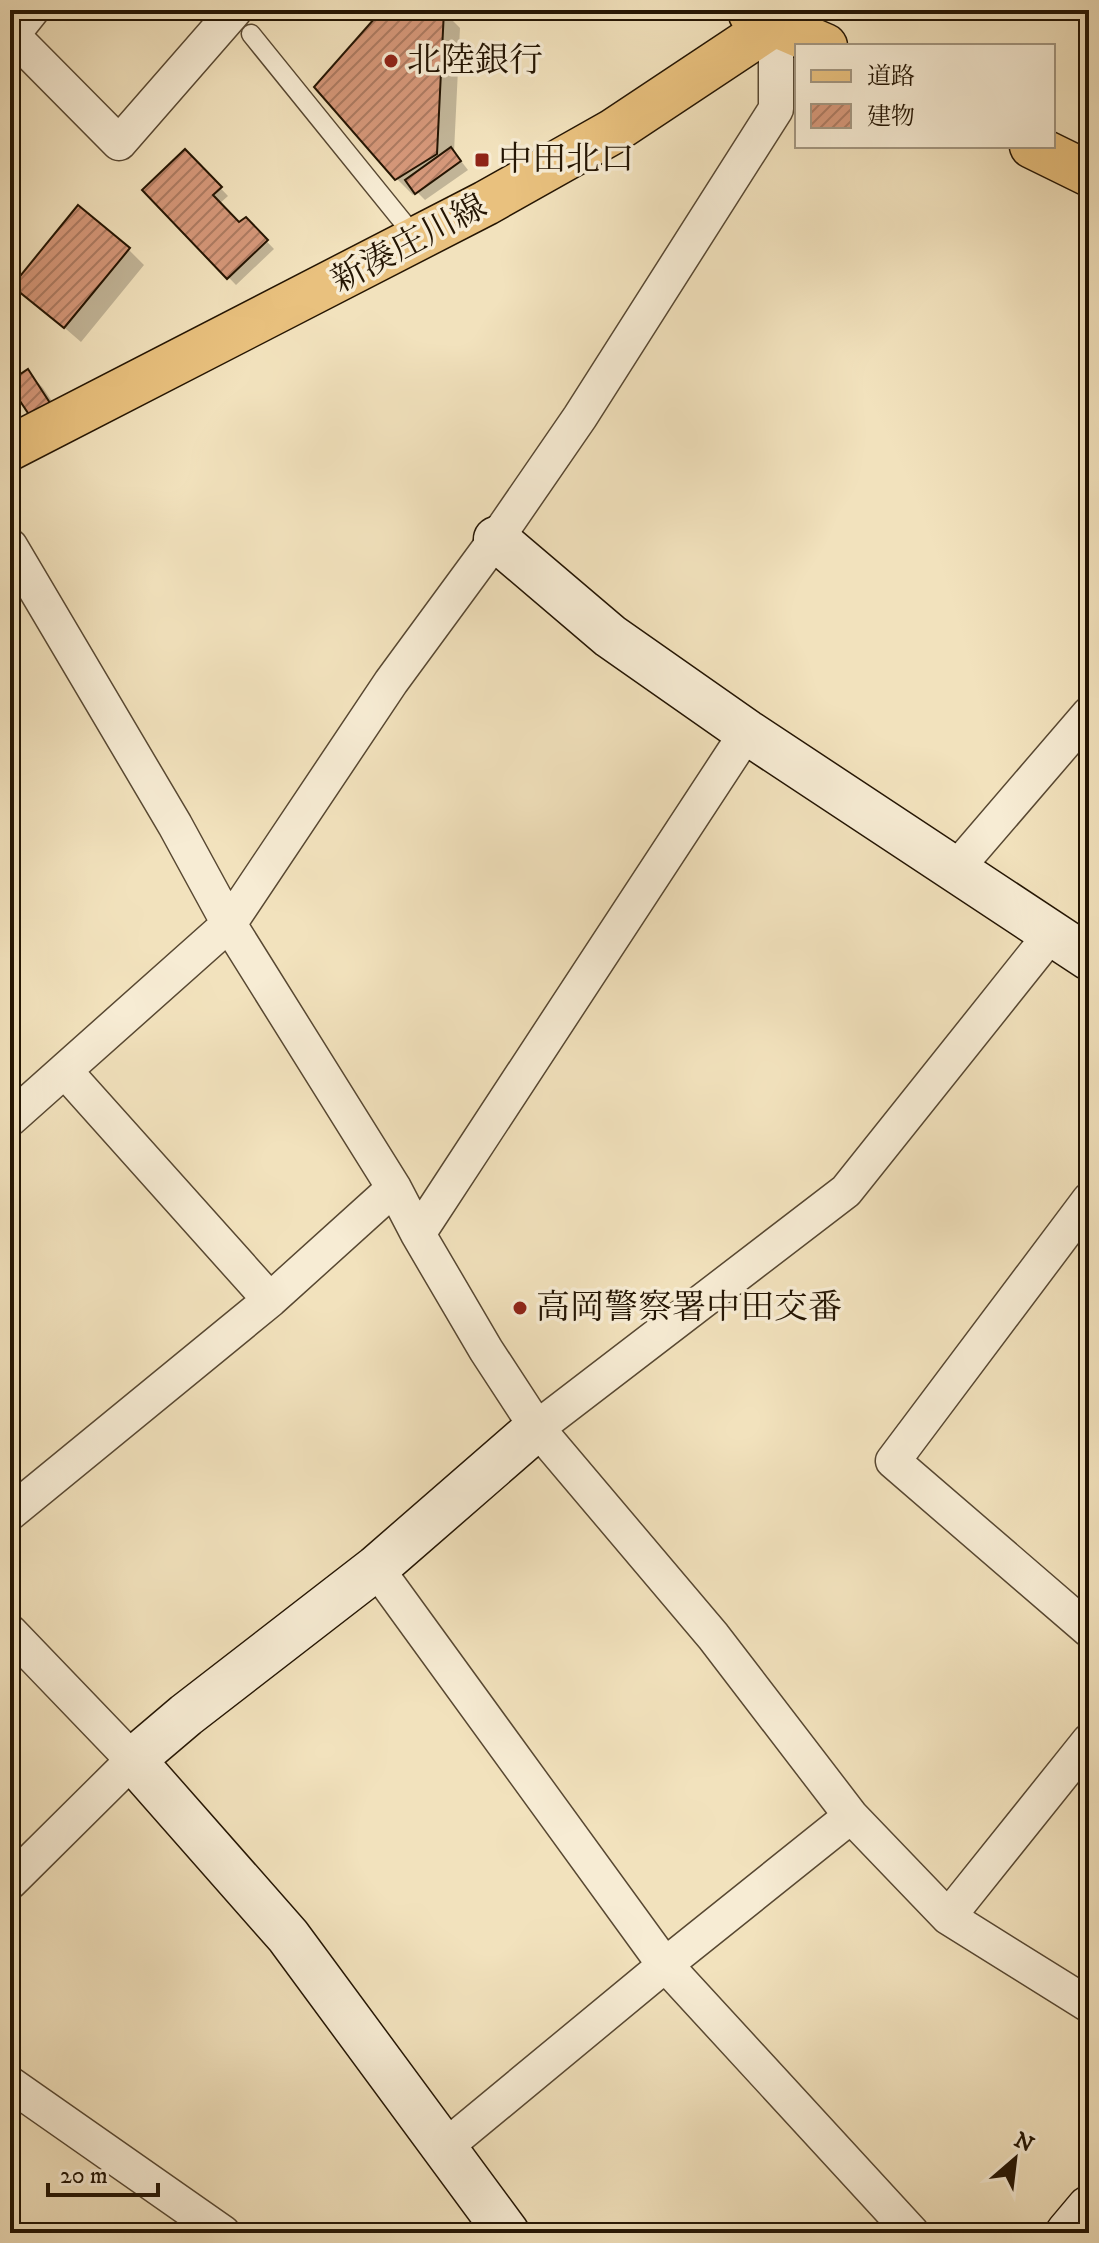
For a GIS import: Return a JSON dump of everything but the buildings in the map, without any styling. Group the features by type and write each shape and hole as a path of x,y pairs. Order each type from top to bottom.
{"main road":[{"path":"769,14 822,44"},
{"name":"新湊庄川線","path":"10,448 417,241 612,132 769,14"},
{"path":"1036,148 1089,174"}],"street":[{"path":"32,10 12,35 119,143 243,22"},
{"path":"11,1117 229,924 391,682 496,539 580,417 776,109 769,14"},
{"path":"496,539 610,636 747,732 1089,958"},
{"path":"10,546 175,825 229,924 394,1188 486,1350 537,1428 713,1636 851,1816 948,1917 1089,2005"},
{"path":"955,870 1089,714"},
{"path":"418,1234 747,732"},
{"path":"10,1882 133,1760 186,1715 376,1568 537,1428 846,1191 1052,933"},
{"path":"65,1071 270,1300"},
{"path":"10,1513 270,1300 394,1188"},
{"path":"1089,1200 893,1461 1089,1630"},
{"path":"376,1568 665,1965 912,2233"},
{"path":"10,1632 133,1760 288,1936 507,2233"},
{"path":"948,1917 1089,1741"},
{"path":"445,2147 851,1816"},
{"path":"10,2084 223,2233"},
{"path":"1068,2233 1089,2208"}],"lane":[{"path":"243,22 417,241"}],"place":[{"name":"北陸銀行","path":"391,61"},
{"name":"中田北口","path":"482,160"},
{"name":"高岡警察署中田交番","path":"520,1308"}]}
